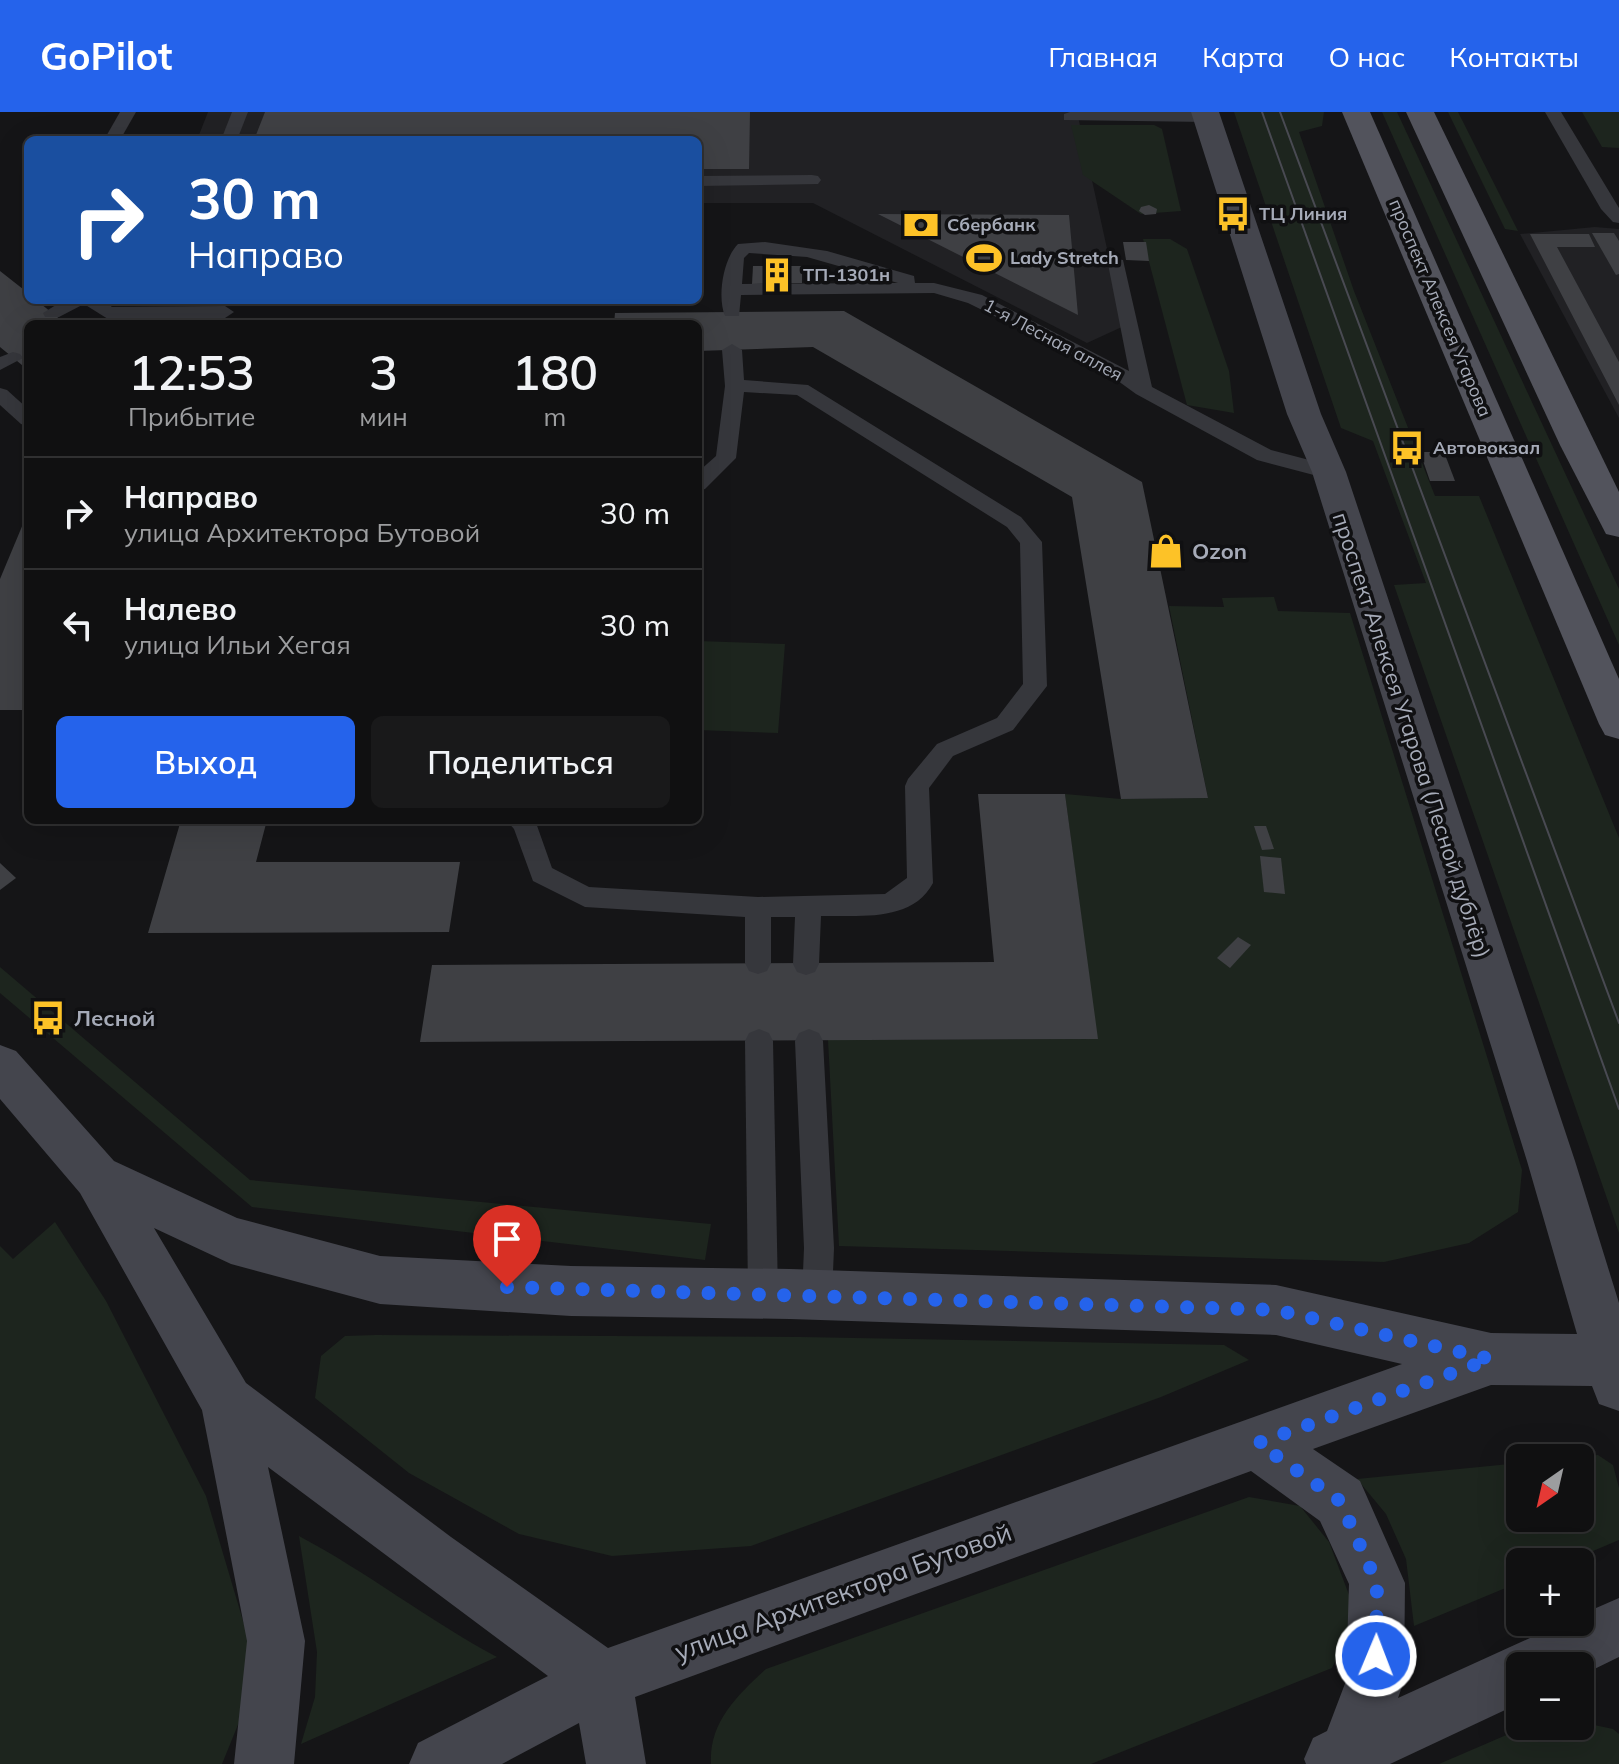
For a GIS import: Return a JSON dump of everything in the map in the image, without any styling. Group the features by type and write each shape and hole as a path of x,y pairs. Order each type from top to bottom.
{"main road":[{"name":"проспект Алексея Угарова","path":"1356,112 1619,724"},
{"path":"1420,112 1577,445 1619,525"},
{"name":"проспект Алексея Угарова (Лесной дублёр)","path":"1206,114 1304,414 1329,472 1616,1369"},
{"path":"0,1065 97,1177 227,1402 276,1641 264,1764"},
{"path":"97,1177 231,1240 380,1280 571,1291 1276,1310 1491,1359 1616,1369"},
{"name":"улица Архитектора Бутовой","path":"439,1764 602,1680 1491,1359"},
{"path":"227,1402 431,1557 602,1680 616,1764"},
{"path":"1258,1443 1340,1501 1377,1583 1375,1681 1335,1759"},
{"path":"1566,1652 1619,1627"},
{"path":"1335,1759 1506,1680"}],"lane":[{"path":"114,136 128,112"},
{"path":"231,136 240,112"},
{"path":"1553,112 1616,213"},
{"path":"1070,117 1206,114"},
{"path":"702,181 812,180"},
{"path":"732,312 735,257 744,248 771,245 822,254 934,288"},
{"path":"1117,264 1143,390"},
{"name":"1-я Лесная аллея","path":"732,290 934,288 988,305 1110,366 1143,390 1264,455 1329,472"},
{"path":"52,313 70,304"},
{"path":"96,304 108,313"},
{"path":"92,320 108,313 225,312"},
{"path":"702,480 726,458 735,386 732,350"},
{"path":"524,824 542,874 585,897 758,907 890,904 920,883 917,786 945,750 1005,724 1035,686 1031,542 1014,522 801,389 735,386"},
{"path":"0,394 24,416"},
{"path":"806,964 808,906"},
{"path":"758,907 758,963"},
{"path":"759,1041 763,1294"},
{"path":"809,1041 819,1248 817,1296"}],"shaded area":[{"path":"208,112 1077,112 1124,326 1087,343 813,203 702,203 702,136 199,136"},
{"path":"1234,112 1324,112 1322,126 1299,132 1354,291 1435,496 1479,496 1619,838 1619,1233 1394,585 1426,583 1373,441 1341,428"},
{"path":"1382,112 1397,112 1619,589 1619,645"},
{"path":"1448,112 1458,112 1518,231 1505,229"},
{"path":"1582,112 1619,112 1619,148 1602,147"},
{"path":"1071,125 1154,125 1162,129 1181,211 1141,214 1083,175"},
{"path":"1595,227 1619,229 1619,418 1520,234"},
{"path":"1143,239 1170,239 1187,249 1229,371 1234,413 1187,405"},
{"path":"1274,597 1278,611 1350,613 1522,1170 1518,1212 1469,1243 1384,1262 839,1246 828,1040 1097,1039 1065,794 1121,799 1208,798 1169,606 1224,607 1222,598"},
{"path":"702,641 785,644 778,733 702,730"},
{"path":"0,967 250,1180 711,1224 705,1260 252,1207 0,993"},
{"path":"55,1222 106,1301 206,1496 249,1641 248,1700 222,1764 0,1764 0,1246 13,1259"},
{"path":"345,1336 801,1337 1224,1345 1249,1360 1161,1397 751,1546 612,1556 519,1534 409,1473 315,1398 321,1356"},
{"path":"1594,1455 1613,1465 1619,1488 1619,1540 1594,1551 1594,1548 1506,1548 1506,1588 1414,1626 1406,1559 1386,1514 1357,1479 1506,1464 1506,1532 1594,1532"},
{"path":"1249,1497 1300,1506 1329,1542 1357,1616 1332,1668 1091,1764 711,1764 720,1723 735,1700 766,1669"},
{"path":"299,1536 497,1657 301,1744 315,1697 317,1652"},
{"path":"1594,1725 1613,1729 1619,1734 1619,1764 1439,1764 1506,1735 1506,1740 1594,1740"}],"building":[{"path":"265,112 750,112 749,169 702,169 702,136 256,136"},
{"path":"1149,205 1157,209 1156,214 1145,215 1139,211 1141,207"},
{"path":"878,214 1069,215 1078,315"},
{"path":"1592,233 1614,233 1619,241 1619,274 1616,275"},
{"path":"1530,234 1589,234 1595,247 1557,247 1619,362 1619,405"},
{"path":"1123,242 1146,242 1149,261 1126,260"},
{"name":"ТП-1301н","path":"753,266 802,266 802,283 752,284"},
{"path":"0,271 24,290 24,304 41,304 61,320 24,320 24,367 0,347"},
{"path":"844,311 1142,482 1208,798 1121,799 1072,497 813,347 702,351 702,320 614,320 615,313"},
{"path":"1420,452 1444,452 1455,481 1430,481"},
{"path":"24,524 24,710 0,710 0,579"},
{"path":"978,794 1065,794 1098,1039 420,1042 432,965 994,962"},
{"path":"180,824 266,824 256,862 460,862 449,932 148,933"},
{"path":"1254,826 1266,826 1274,849 1262,850"},
{"path":"1260,856 1281,858 1285,894 1264,892"},
{"path":"0,863 16,878 0,890"},
{"path":"1238,937 1251,945 1230,968 1217,958"}],"tram line":[{"path":"1262,112 1619,1109"},
{"path":"1280,112 1619,1023"}],"place":[{"name":"ТЦ Линия","path":"1233,214"},
{"name":"Сбербанк","path":"921,225"},
{"name":"Lady Stretch","path":"984,258"},
{"name":"ТП-1301н","path":"777,275"},
{"name":"Автовокзал","path":"1407,448"},
{"name":"Ozon","path":"1166,551"},
{"name":"Лесной","path":"48,1018"}],"route":[{"path":"507,1287 1276,1310 1491,1359 1258,1443 1340,1501 1377,1583 1376,1656"}]}
